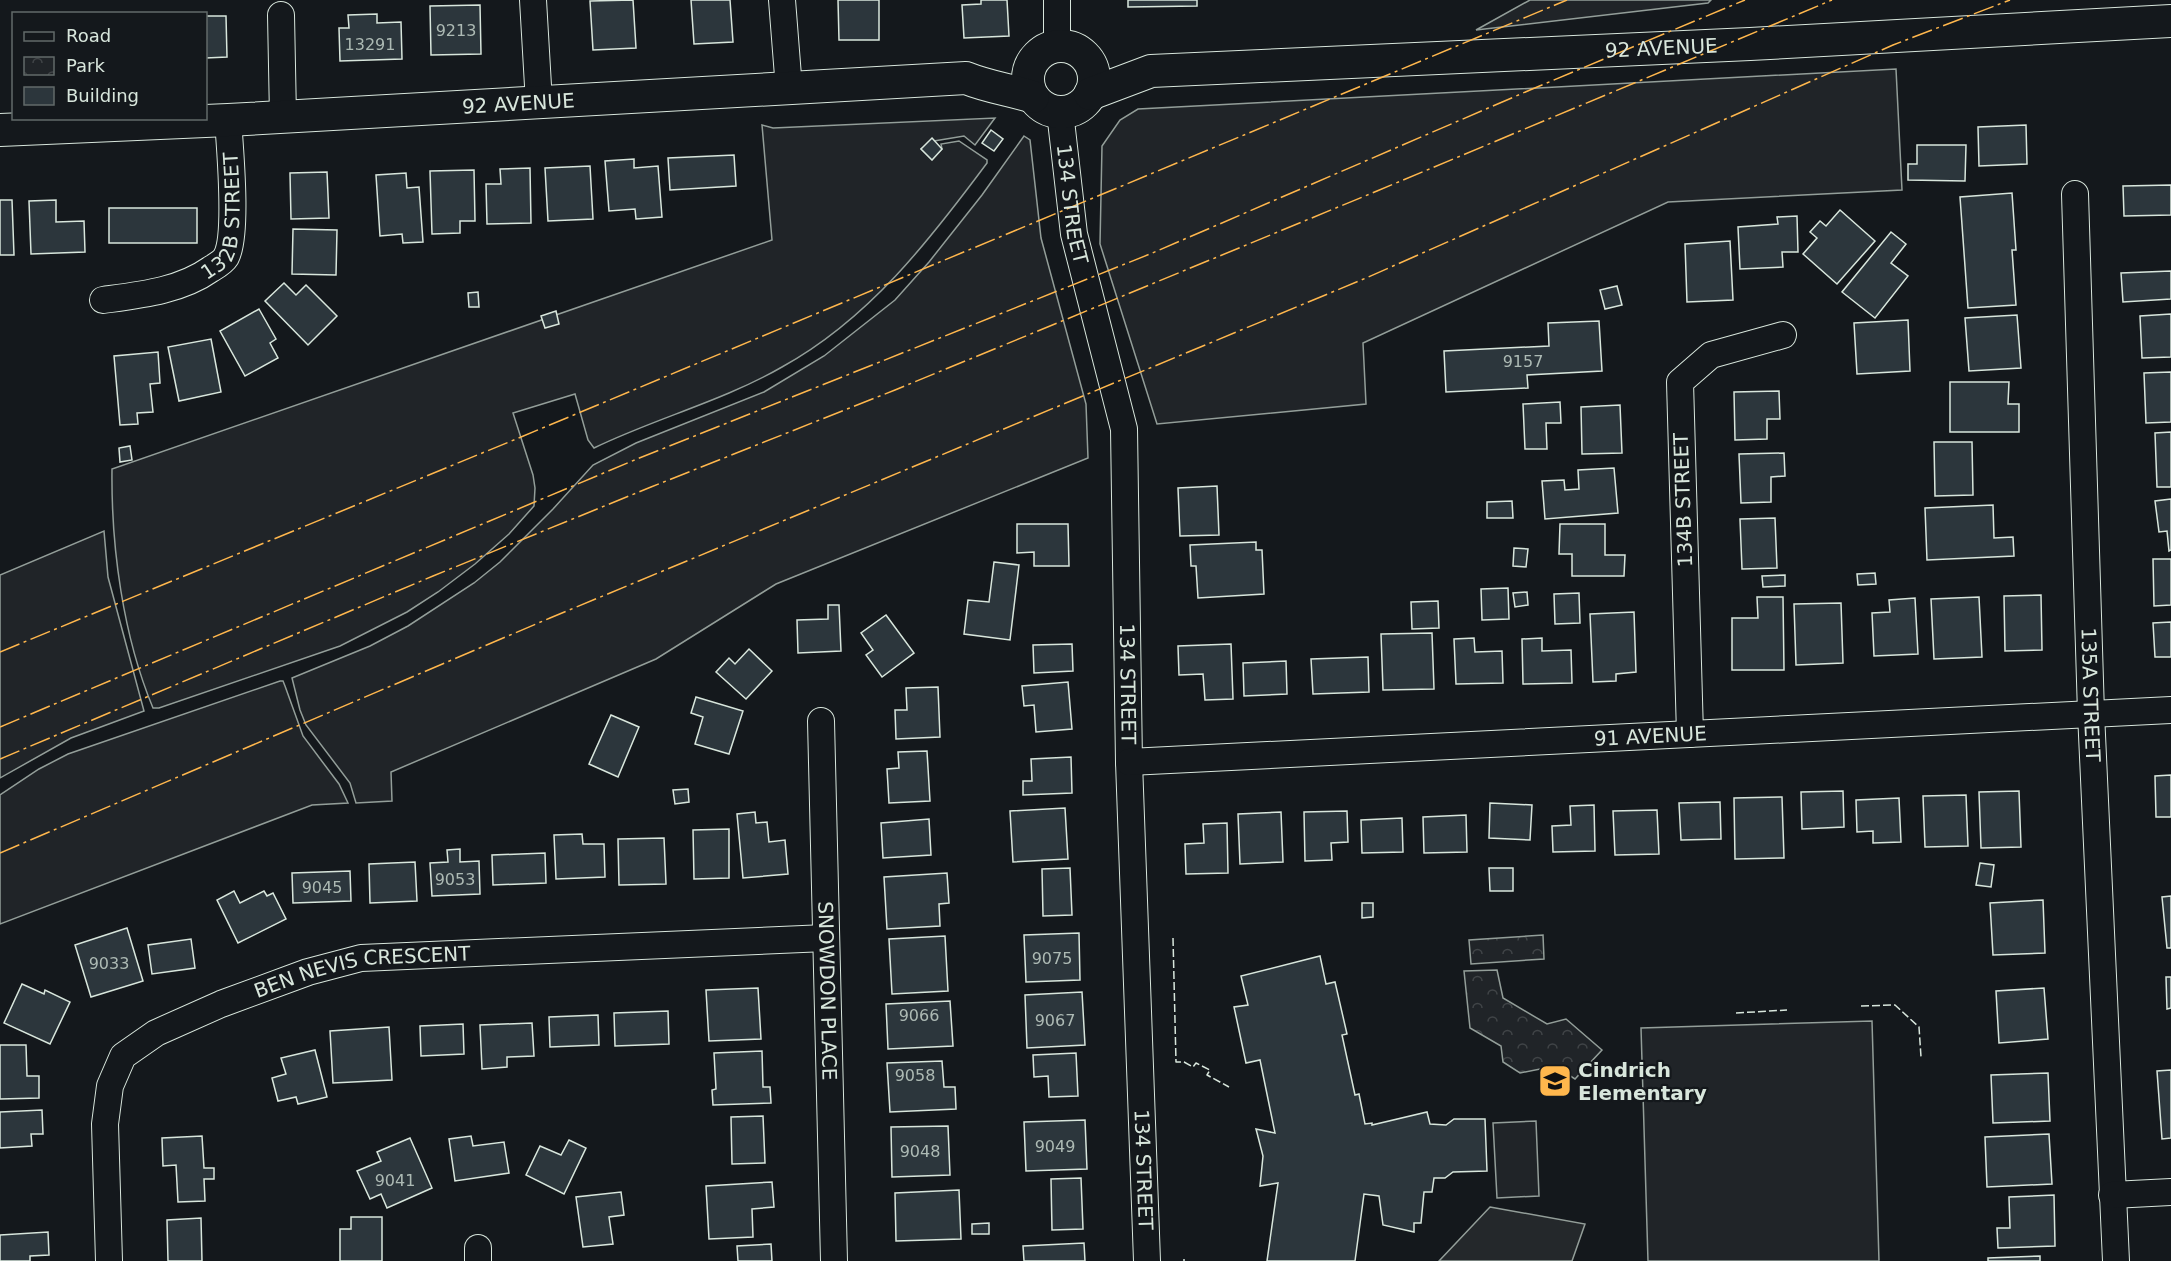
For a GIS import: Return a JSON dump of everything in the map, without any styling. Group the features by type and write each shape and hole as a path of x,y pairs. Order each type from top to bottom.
{"main road":[{"name":"92 AVENUE","path":"1151,71 2171,21"},
{"path":"966,78 982,70 1006,68 1045,53 1071,46 1083,53 1091,64 1094,77 1090,94 1085,102 1074,110 1060,112 1048,110 1033,97 1027,80 1029,68 1045,53"},
{"path":"1086,58 1136,63 1151,71"},
{"path":"1090,94 1151,71"},
{"name":"92 AVENUE","path":"0,130 39,123 228,120 966,78 982,85 1033,97"}],"street":[{"path":"533,0 539,103"},
{"path":"782,0 789,89"},
{"path":"1045,53 1057,0"},
{"path":"280,15 283,117"},
{"name":"134 STREET","path":"1060,112 1074,234 1124,429 1129,762 1147,1261"},
{"name":"132B STREET","path":"103,300 148,294 196,280 225,259 231,238 232,206 228,120"},
{"name":"135A STREET","path":"2075,194 2091,713 2116,1261"},
{"name":"134B STREET","path":"1690,734 1680,382 1711,355 1783,334"},
{"name":"91 AVENUE","path":"1129,762 2171,710"},
{"name":"SNOWDON PLACE","path":"821,720 834,1261"},
{"name":"BEN NEVIS CRESCENT","path":"109,1261 105,1124 110,1086 123,1056 156,1033 178,1023 256,990 308,972 361,958 826,938"},
{"path":"2112,1195 2171,1192"}],"green space":[{"path":"1530,0 1711,0 1708,3 1476,30"},
{"path":"1896,69 1902,190 1668,202 1363,343 1366,404 1157,424 1100,244 1102,146 1120,120 1138,109"},
{"path":"995,118 975,145 964,136 934,141 921,149 932,160 942,149 941,144 959,141 987,160 987,163 943,221 895,276 843,326 813,348 760,379 736,390 594,448 588,440 575,394 513,413 533,475 534,506 509,534 475,564 407,612 340,646 159,708 153,708 134,651 121,591 114,529 112,469 772,240 762,125 773,128"},
{"path":"1024,136 1030,140 1041,238 1086,404 1088,458 776,584 656,659 391,772 392,801 356,803 350,783 306,725 292,678 370,646 408,626 474,583 500,562 593,465 636,443 764,392 824,356 895,300 929,262 982,195"},
{"path":"104,531 108,577 144,711 71,738 0,778 0,575"},
{"path":"283,681 303,736 339,784 348,803 312,805 0,924 0,795 39,769 68,754"},
{"path":"1543,935 1544,959 1471,964 1469,940"},
{"path":"1497,970 1503,998 1547,1024 1566,1019 1602,1050 1575,1079 1555,1066 1520,1073 1503,1062 1501,1046 1470,1028 1464,971"},
{"path":"1872,1021 1879,1261 1648,1261 1641,1028"},
{"path":"1536,1121 1539,1196 1497,1198 1493,1123"}],"shaded area":[{"path":"1490,1207 1585,1224 1572,1261 1439,1261"}],"building":[{"path":"633,0 636,48 593,50 590,1"},
{"path":"691,0 730,0 733,42 694,44"},
{"path":"838,0 879,0 879,40 839,40"},
{"path":"981,0 1007,0 1009,36 964,38 962,5 981,4"},
{"path":"1128,0 1197,0 1197,6 1128,7"},
{"path":"480,5 481,54 431,55 430,6"},
{"path":"377,14 377,23 401,22 402,59 340,61 339,28 349,28 348,15"},
{"path":"207,16 226,16 227,57 207,58"},
{"path":"2026,125 2027,164 1979,166 1978,127"},
{"path":"991,130 1003,139 994,151 982,143"},
{"path":"932,138 942,149 932,160 921,149"},
{"path":"1917,145 1966,145 1965,181 1908,180 1908,164 1917,164"},
{"path":"734,155 736,186 670,190 668,158"},
{"path":"634,159 634,168 658,166 662,217 636,219 635,209 609,211 605,161"},
{"path":"590,166 593,219 548,221 545,168"},
{"path":"530,168 531,223 487,224 486,184 501,184 500,169"},
{"path":"474,170 475,221 460,221 460,233 432,234 430,171"},
{"path":"327,172 329,218 291,219 290,173"},
{"path":"406,173 407,188 419,187 423,242 403,243 402,234 380,236 376,175"},
{"path":"2171,185 2171,215 2124,216 2123,186"},
{"path":"2012,193 2016,250 2012,250 2016,305 1968,308 1960,197"},
{"path":"0,200 12,200 14,255 0,255"},
{"path":"56,200 56,222 84,221 85,252 31,254 29,201"},
{"path":"109,208 197,208 197,243 109,243"},
{"path":"1840,210 1875,241 1837,284 1803,254 1817,238 1810,232 1820,221 1826,226"},
{"path":"1797,216 1798,252 1782,252 1783,267 1740,269 1738,227 1778,224 1777,217"},
{"path":"293,229 337,230 336,275 292,274"},
{"path":"1891,232 1906,244 1891,263 1908,276 1875,318 1842,292"},
{"path":"1730,241 1733,300 1687,302 1685,244"},
{"path":"2171,271 2171,299 2123,302 2121,273"},
{"path":"284,283 296,295 306,285 337,316 308,345 265,301"},
{"path":"1617,286 1622,305 1605,309 1600,290"},
{"path":"478,292 479,307 469,307 468,293"},
{"path":"259,309 276,339 270,343 278,358 245,376 220,331"},
{"path":"556,311 559,324 545,328 541,316"},
{"path":"2171,314 2171,357 2142,358 2140,316"},
{"path":"2017,315 2021,368 1969,371 1965,318"},
{"path":"1908,320 1910,371 1857,374 1854,323"},
{"path":"1599,321 1602,371 1527,375 1528,388 1446,392 1444,351 1549,346 1548,323"},
{"path":"211,339 221,392 179,401 168,347"},
{"path":"158,352 160,383 150,384 153,412 137,413 138,424 120,425 114,356"},
{"path":"2171,372 2171,422 2146,423 2144,373"},
{"path":"1950,382 2009,382 2008,404 2019,404 2019,432 1950,432"},
{"path":"1779,391 1780,419 1767,419 1767,439 1735,440 1734,392"},
{"path":"1560,402 1561,423 1546,423 1547,449 1525,449 1523,404"},
{"path":"1620,405 1622,453 1582,454 1581,407"},
{"path":"2171,432 2171,487 2157,487 2155,433"},
{"path":"1934,442 1972,442 1973,495 1935,496"},
{"path":"130,446 132,460 120,462 119,448"},
{"path":"1784,453 1785,476 1771,477 1771,502 1741,503 1739,454"},
{"path":"1614,468 1618,513 1545,519 1542,481 1564,480 1565,490 1579,489 1578,470"},
{"path":"1217,486 1219,535 1180,536 1178,488"},
{"path":"2171,499 2171,550 2169,551 2167,531 2159,532 2155,501"},
{"path":"1512,501 1513,518 1487,518 1487,502"},
{"path":"1993,505 1994,538 2013,537 2014,556 1927,560 1925,508"},
{"path":"1775,518 1777,568 1742,569 1740,519"},
{"path":"1017,524 1068,524 1069,566 1034,566 1034,552 1017,553"},
{"path":"1560,524 1605,524 1605,555 1625,555 1624,576 1572,576 1572,554 1559,554"},
{"path":"1256,542 1256,550 1262,550 1264,594 1198,598 1196,566 1191,566 1190,545"},
{"path":"1514,548 1528,549 1526,567 1513,566"},
{"path":"2153,559 2171,559 2171,605 2154,606"},
{"path":"994,562 1019,565 1010,640 964,634 968,600 989,602"},
{"path":"1875,573 1876,584 1858,585 1857,574"},
{"path":"1785,575 1785,586 1763,587 1762,576"},
{"path":"1508,588 1509,619 1482,620 1481,589"},
{"path":"1527,592 1528,605 1515,607 1513,593"},
{"path":"1579,593 1580,623 1555,624 1554,594"},
{"path":"2041,595 2042,650 2005,651 2004,596"},
{"path":"1757,597 1783,597 1784,670 1732,670 1732,618 1758,618"},
{"path":"1979,597 1982,657 1934,659 1931,599"},
{"path":"1915,598 1918,654 1874,656 1872,613 1890,612 1889,600"},
{"path":"1438,601 1439,628 1412,629 1411,602"},
{"path":"1841,603 1843,663 1796,665 1794,604"},
{"path":"828,605 839,605 841,651 798,653 797,620 828,619"},
{"path":"1634,612 1636,672 1616,674 1616,681 1593,682 1590,614"},
{"path":"886,615 914,653 882,677 866,655 873,650 861,633"},
{"path":"2171,622 2171,657 2155,657 2153,623"},
{"path":"1432,633 1434,689 1383,690 1381,634"},
{"path":"1474,638 1475,652 1502,651 1503,683 1456,684 1454,639"},
{"path":"1542,638 1542,651 1571,650 1572,683 1523,684 1522,639"},
{"path":"1072,644 1073,671 1034,673 1033,645"},
{"path":"1231,644 1233,699 1205,700 1203,674 1179,675 1178,646"},
{"path":"749,649 772,671 746,699 716,672 729,658 735,664"},
{"path":"1368,657 1369,692 1313,694 1311,659"},
{"path":"1286,661 1287,694 1244,696 1243,663"},
{"path":"1068,682 1072,729 1036,732 1034,705 1024,706 1022,686"},
{"path":"938,687 940,737 896,739 895,710 907,710 906,688"},
{"path":"696,697 743,711 729,754 695,744 703,717 691,713"},
{"path":"611,715 639,727 618,777 589,764"},
{"path":"927,751 930,801 889,803 887,769 899,768 898,752"},
{"path":"1071,757 1072,793 1023,795 1023,781 1032,781 1031,759"},
{"path":"2171,775 2171,817 2156,817 2155,776"},
{"path":"688,789 689,802 675,804 673,790"},
{"path":"1843,791 1844,827 1802,829 1801,792"},
{"path":"2019,791 2021,847 1981,848 1979,792"},
{"path":"1966,795 1968,846 1925,847 1923,796"},
{"path":"1782,797 1784,858 1735,859 1734,798"},
{"path":"1899,798 1901,842 1873,843 1873,831 1857,832 1856,800"},
{"path":"1720,802 1721,839 1681,840 1679,803"},
{"path":"1490,803 1532,805 1530,840 1489,838"},
{"path":"1594,805 1595,851 1553,852 1552,826 1571,825 1570,806"},
{"path":"1065,808 1068,859 1013,862 1010,811"},
{"path":"1657,810 1659,854 1615,855 1613,811"},
{"path":"1347,811 1348,842 1331,843 1332,860 1305,861 1304,812"},
{"path":"755,812 756,823 767,822 769,842 785,840 788,874 743,878 737,814"},
{"path":"1281,812 1283,862 1240,864 1238,814"},
{"path":"1466,815 1467,852 1424,853 1423,817"},
{"path":"1402,818 1403,852 1362,853 1361,820"},
{"path":"929,819 931,855 883,858 881,823"},
{"path":"1227,823 1228,873 1186,874 1185,844 1204,843 1203,824"},
{"path":"729,829 729,878 694,879 693,830"},
{"path":"582,834 583,844 604,844 605,877 556,879 554,835"},
{"path":"664,838 666,884 619,885 618,839"},
{"path":"460,849 460,862 479,861 480,894 432,896 430,863 448,862 447,850"},
{"path":"545,853 546,883 493,885 492,855"},
{"path":"415,862 417,901 370,903 369,864"},
{"path":"1980,863 1994,865 1991,887 1976,885"},
{"path":"1070,868 1072,915 1043,916 1042,869"},
{"path":"1489,868 1513,868 1513,891 1490,891"},
{"path":"350,871 351,901 293,903 292,873"},
{"path":"947,873 949,903 939,904 940,926 887,929 884,877"},
{"path":"234,891 240,903 264,891 267,896 273,893 286,919 238,943 217,900"},
{"path":"2171,896 2171,948 2167,948 2162,897"},
{"path":"2043,900 2045,953 1993,955 1990,903"},
{"path":"1362,903 1373,903 1373,917 1362,918"},
{"path":"127,928 143,981 91,997 75,945"},
{"path":"1079,933 1080,980 1026,982 1024,935"},
{"path":"945,936 948,991 892,994 889,939"},
{"path":"191,939 195,968 152,974 148,945"},
{"path":"1320,956 1326,984 1335,982 1347,1034 1342,1035 1355,1095 1359,1094 1365,1124 1372,1123 1372,1125 1427,1112 1430,1124 1446,1125 1454,1119 1485,1119 1487,1171 1453,1172 1445,1178 1434,1178 1432,1192 1424,1192 1421,1223 1414,1223 1414,1232 1383,1225 1379,1196 1364,1194 1355,1261 1267,1261 1278,1183 1260,1186 1263,1156 1256,1129 1275,1133 1260,1060 1246,1063 1234,1007 1248,1005 1241,976"},
{"path":"2166,977 2171,977 2171,1008 2167,1009"},
{"path":"22,984 44,994 45,990 70,1002 50,1044 4,1023"},
{"path":"758,988 761,1039 709,1041 706,990"},
{"path":"2044,988 2048,1039 1999,1043 1996,991"},
{"path":"1082,992 1085,1045 1027,1048 1025,995"},
{"path":"950,1001 953,1046 888,1049 886,1004"},
{"path":"668,1011 669,1044 615,1046 614,1013"},
{"path":"598,1015 599,1045 550,1047 549,1017"},
{"path":"532,1023 534,1056 507,1057 507,1067 482,1069 480,1025"},
{"path":"463,1024 464,1054 421,1056 420,1026"},
{"path":"389,1027 392,1080 333,1083 330,1031"},
{"path":"0,1045 26,1045 27,1076 39,1076 39,1098 0,1099"},
{"path":"315,1050 327,1097 298,1104 296,1097 278,1101 272,1078 286,1074 281,1058"},
{"path":"762,1051 763,1087 770,1087 771,1103 713,1105 712,1090 716,1089 714,1053"},
{"path":"1076,1053 1078,1096 1049,1097 1048,1076 1034,1077 1033,1055"},
{"path":"942,1061 944,1087 955,1087 956,1109 890,1112 887,1063"},
{"path":"2171,1070 2171,1138 2162,1139 2157,1071"},
{"path":"2048,1073 2050,1121 1993,1123 1991,1075"},
{"path":"42,1110 43,1134 31,1134 32,1146 0,1148 0,1112"},
{"path":"763,1116 765,1163 732,1164 731,1117"},
{"path":"1085,1120 1087,1169 1026,1171 1024,1122"},
{"path":"948,1126 950,1175 892,1177 891,1127"},
{"path":"2049,1134 2052,1184 1987,1187 1985,1137"},
{"path":"202,1136 204,1168 214,1168 214,1179 204,1179 205,1201 178,1202 176,1165 163,1166 162,1138"},
{"path":"471,1136 473,1146 504,1142 509,1173 455,1181 449,1139"},
{"path":"410,1138 432,1188 387,1208 381,1194 370,1199 357,1171 381,1161 377,1152"},
{"path":"569,1140 586,1148 564,1194 526,1175 540,1146 561,1155"},
{"path":"1081,1178 1083,1229 1052,1230 1051,1179"},
{"path":"772,1182 774,1207 752,1209 753,1237 709,1239 706,1186"},
{"path":"959,1190 961,1239 896,1241 895,1193"},
{"path":"621,1192 624,1215 609,1217 613,1244 583,1247 576,1197"},
{"path":"2054,1195 2055,1246 1998,1248 1997,1228 2010,1228 2009,1197"},
{"path":"351,1217 382,1217 382,1261 340,1261 340,1229 351,1229"},
{"path":"201,1218 202,1261 168,1261 167,1220"},
{"path":"989,1223 989,1234 972,1234 972,1224"},
{"path":"48,1232 49,1255 30,1256 30,1261 0,1261 0,1235"},
{"path":"1084,1243 1085,1261 1024,1261 1023,1246"},
{"path":"771,1244 772,1261 738,1261 737,1246"},
{"path":"2040,1256 2040,1261 1988,1261 1988,1258"}],"fence":[{"path":"1173,938 1176,1062 1184,1062 1193,1067 1196,1063 1210,1070 1207,1075 1229,1087"},
{"path":"1861,1006 1895,1005 1919,1027 1921,1057"},
{"path":"1736,1013 1787,1010"}],"power":[{"path":"0,652 1567,0"},
{"path":"0,727 637,459 1150,254 1745,0"},
{"path":"0,759 433,576 895,390 1832,0"},
{"path":"0,853 550,618 1366,278 1893,45 2010,0"}],"place":[{"name":"Cindrich Elementary","path":"1555,1081"}]}
